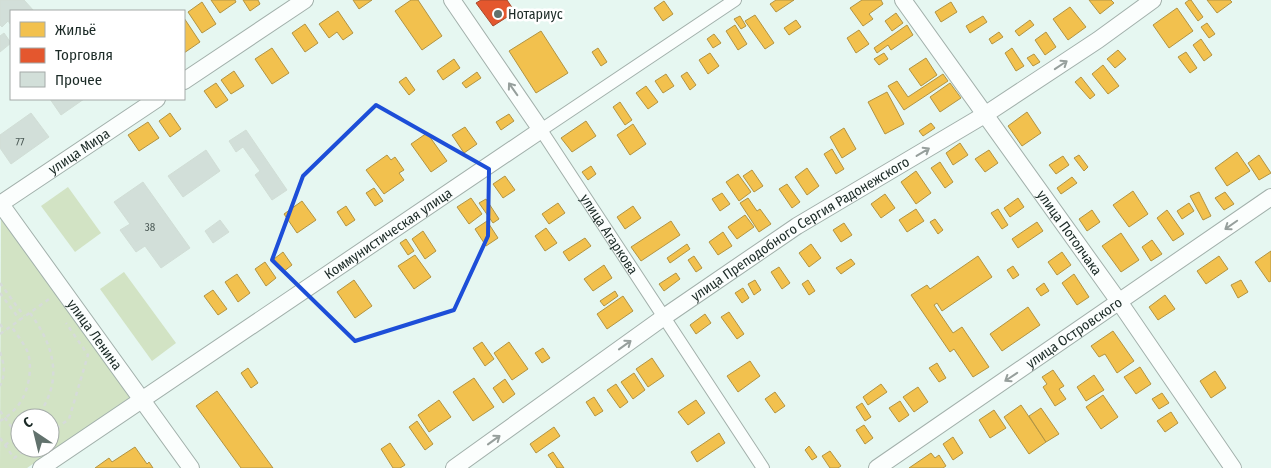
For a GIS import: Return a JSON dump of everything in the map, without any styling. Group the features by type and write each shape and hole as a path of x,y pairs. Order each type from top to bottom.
{"street":[{"path":"185,80 305,0"},
{"name":"улица Агаркова","path":"452,0 541,130 763,468"},
{"name":"Коммунистическая улица","path":"41,468 735,0"},
{"name":"улица Потолчака","path":"903,0 1120,303 1233,468"},
{"name":"улица Преподобного Сергия Радонежского","path":"454,468 664,317 797,226 986,114 1098,40 1153,0"},
{"name":"улица Мира","path":"0,203 156,100"},
{"name":"улица Островского","path":"877,468 1120,303 1271,197"},
{"name":"улица Ленина","path":"0,203 191,468"}],"path":[{"path":"0,283 24,317"},
{"path":"0,334 62,290"},
{"path":"0,293 20,320"},
{"path":"30,312 42,329 53,359 50,394 43,408"},
{"path":"60,426 69,419 88,355 66,323"},
{"path":"0,324 5,331"},
{"path":"0,421 16,408 27,387 30,370 28,354 11,326"},
{"path":"0,352 4,364 4,375 0,386"},
{"path":"0,412 10,425"},
{"path":"0,438 10,452"},
{"path":"6,445 10,443"}],"highlighted area":[{"path":"376,105 489,169 488,236 454,310 355,341 272,260 303,176"}],"green space":[{"path":"68,187 101,233 75,252 41,206"},
{"path":"1,219 132,396 60,445 60,408 10,408 10,458 42,458 27,468 0,468"},
{"path":"124,272 176,343 152,361 100,289"}],"building: Жильё":[{"path":"211,0 235,0 236,2 220,13"},
{"path":"243,0 258,0 260,4 250,11"},
{"path":"353,0 372,0 359,9"},
{"path":"411,0 418,0 442,36 422,50 395,11"},
{"path":"776,0 794,0 776,12 770,4"},
{"path":"862,0 881,0 883,4 869,14 873,19 863,26 850,8"},
{"path":"1089,0 1111,0 1114,3 1100,14"},
{"path":"1191,0 1203,17 1198,21 1185,3"},
{"path":"1207,0 1230,0 1232,2 1217,13"},
{"path":"664,1 673,14 663,21 654,8"},
{"path":"202,2 216,24 202,33 188,12"},
{"path":"951,2 957,12 941,22 935,12"},
{"path":"1070,7 1086,27 1068,40 1053,19"},
{"path":"1177,8 1193,31 1169,48 1153,25"},
{"path":"338,11 353,33 343,40 337,32 329,38 319,24"},
{"path":"896,13 903,23 892,31 885,21"},
{"path":"755,15 774,43 765,49 745,21"},
{"path":"740,16 746,26 741,29 734,19"},
{"path":"983,16 987,22 970,33 966,26"},
{"path":"185,20 200,42 185,52"},
{"path":"796,20 801,27 789,35 784,28"},
{"path":"1030,20 1034,25 1019,36 1015,31"},
{"path":"1207,23 1215,34 1209,38 1201,27"},
{"path":"305,24 318,43 305,52 292,33"},
{"path":"735,25 747,44 738,50 726,31"},
{"path":"907,25 913,35 891,50 888,45 877,53 874,48"},
{"path":"859,30 869,44 856,53 847,38"},
{"path":"541,31 568,73 536,93 509,51"},
{"path":"999,32 1003,37 992,44 989,39"},
{"path":"1046,32 1056,47 1045,55 1035,40"},
{"path":"714,34 721,43 713,48 707,39"},
{"path":"1201,39 1212,55 1204,61 1193,45"},
{"path":"272,48 289,73 272,84 255,59"},
{"path":"598,48 607,62 601,66 592,52"},
{"path":"1012,48 1024,66 1016,71 1005,53"},
{"path":"1118,50 1126,59 1115,68 1107,59"},
{"path":"1186,52 1197,68 1190,73 1178,57"},
{"path":"710,53 719,66 708,74 699,60"},
{"path":"884,53 888,59 879,65 874,59"},
{"path":"1034,54 1040,62 1033,66 1027,58"},
{"path":"926,58 937,75 921,86 909,69"},
{"path":"454,59 460,68 443,80 437,71"},
{"path":"1103,65 1119,86 1108,94 1092,74"},
{"path":"234,71 244,86 231,94 221,80"},
{"path":"477,72 481,78 466,88 462,83"},
{"path":"687,72 696,85 690,90 681,76"},
{"path":"666,74 674,86 663,93 655,81"},
{"path":"943,74 948,81 904,110 888,86 897,81 908,97"},
{"path":"406,77 415,90 409,95 399,82"},
{"path":"1081,77 1095,95 1090,99 1075,82"},
{"path":"216,83 228,100 216,108 204,91"},
{"path":"950,83 961,98 940,112 930,97"},
{"path":"646,86 658,102 648,109 636,93"},
{"path":"887,92 904,124 885,134 868,102"},
{"path":"620,102 632,120 625,125 613,107"},
{"path":"1027,112 1041,133 1022,146 1008,126"},
{"path":"170,113 181,129 170,137 159,121"},
{"path":"509,114 514,121 501,130 496,122"},
{"path":"586,121 596,136 572,152 561,138"},
{"path":"148,122 159,138 139,151 128,135"},
{"path":"931,123 935,128 923,136 919,131"},
{"path":"633,124 646,144 630,155 617,135"},
{"path":"465,127 477,144 464,153 452,135"},
{"path":"844,128 856,149 842,158 830,137"},
{"path":"427,133 447,161 431,172 411,144"},
{"path":"960,143 968,155 953,165 946,153"},
{"path":"832,149 844,169 836,174 824,154"},
{"path":"989,150 998,163 985,172 975,159"},
{"path":"1237,152 1250,171 1227,186 1215,168"},
{"path":"387,155 391,160 395,157 404,170 399,173 404,180 384,194 366,170"},
{"path":"1079,155 1088,167 1084,171 1074,158"},
{"path":"1259,155 1271,173 1259,180 1248,163"},
{"path":"1063,156 1069,165 1056,174 1049,165"},
{"path":"940,162 953,182 945,188 931,168"},
{"path":"591,166 596,174 588,180 582,172"},
{"path":"807,168 819,186 807,195 795,177"},
{"path":"752,170 763,186 754,192 743,176"},
{"path":"916,171 931,193 916,204 901,182"},
{"path":"738,174 751,192 739,201 726,182"},
{"path":"505,176 515,190 503,198 493,184"},
{"path":"1072,177 1077,183 1061,194 1057,188"},
{"path":"787,184 800,202 792,208 779,189"},
{"path":"374,188 383,201 375,206 366,193"},
{"path":"1133,191 1148,214 1129,227 1113,205"},
{"path":"1199,192 1211,216 1203,220 1190,196"},
{"path":"1225,192 1234,204 1224,210 1215,198"},
{"path":"722,193 730,204 720,211 712,199"},
{"path":"885,194 895,208 881,218 871,204"},
{"path":"471,198 482,214 469,224 457,207"},
{"path":"748,198 757,211 760,209 771,224 759,232 740,203"},
{"path":"1018,198 1024,207 1010,217 1004,208"},
{"path":"486,199 499,219 493,223 479,203"},
{"path":"302,201 316,220 297,233 284,214"},
{"path":"558,203 565,213 549,224 542,214"},
{"path":"1189,203 1194,211 1182,219 1177,211"},
{"path":"346,206 355,220 346,226 337,212"},
{"path":"633,206 641,218 625,229 617,217"},
{"path":"916,209 924,221 907,232 899,220"},
{"path":"998,209 1008,225 1002,229 991,213"},
{"path":"1092,210 1100,222 1087,231 1079,219"},
{"path":"1167,210 1184,234 1173,241 1157,218"},
{"path":"745,215 754,227 737,239 728,227"},
{"path":"935,219 943,230 938,234 930,222"},
{"path":"487,221 498,238 486,246 475,229"},
{"path":"671,221 680,235 641,261 631,247"},
{"path":"1037,222 1043,231 1018,248 1012,239"},
{"path":"844,223 852,235 841,242 833,230"},
{"path":"546,228 557,243 545,251 535,236"},
{"path":"423,231 436,251 425,259 412,239"},
{"path":"723,232 732,246 718,255 709,242"},
{"path":"1121,233 1139,260 1121,272 1102,246"},
{"path":"585,238 591,246 569,261 563,252"},
{"path":"406,239 414,251 408,255 400,243"},
{"path":"1152,240 1162,254 1151,261 1142,247"},
{"path":"687,244 690,249 670,263 667,258"},
{"path":"811,244 821,258 809,267 799,253"},
{"path":"1271,251 1271,281 1269,282 1255,262"},
{"path":"283,252 292,265 283,272 274,259"},
{"path":"1062,252 1071,265 1057,275 1048,262"},
{"path":"415,255 431,277 414,289 398,266"},
{"path":"694,256 702,268 696,272 688,260"},
{"path":"978,256 992,277 942,311 937,303 934,305 953,333 962,327 989,367 973,377 954,349 950,352 911,295 927,285 930,289"},
{"path":"1219,256 1228,269 1206,284 1197,271"},
{"path":"851,259 855,264 841,274 836,268"},
{"path":"265,262 276,278 266,286 255,269"},
{"path":"604,265 612,278 593,291 584,279"},
{"path":"1013,266 1019,275 1013,279 1007,270"},
{"path":"779,267 790,283 782,289 771,272"},
{"path":"676,273 680,279 664,291 659,284"},
{"path":"237,274 250,293 238,302 225,282"},
{"path":"1074,274 1089,297 1077,305 1062,283"},
{"path":"354,280 372,306 355,318 337,292"},
{"path":"755,280 761,290 754,295 748,284"},
{"path":"808,280 815,291 809,295 802,284"},
{"path":"1241,280 1248,292 1238,298 1231,285"},
{"path":"1044,283 1049,291 1041,296 1036,289"},
{"path":"743,288 749,298 742,303 735,293"},
{"path":"213,290 227,309 218,315 204,296"},
{"path":"615,291 618,296 604,306 600,301"},
{"path":"1165,295 1175,309 1158,320 1149,307"},
{"path":"623,296 633,311 607,329 597,314"},
{"path":"1028,307 1040,325 1002,351 990,334"},
{"path":"729,312 744,334 737,339 721,317"},
{"path":"705,314 711,323 696,334 690,325"},
{"path":"1113,331 1134,361 1117,373 1105,354 1099,357 1091,346"},
{"path":"482,342 494,359 485,366 473,348"},
{"path":"509,342 528,369 512,380 494,353"},
{"path":"543,348 550,358 542,363 535,353"},
{"path":"652,358 664,376 648,387 636,369"},
{"path":"750,361 760,376 738,392 727,376"},
{"path":"937,363 946,378 939,382 929,368"},
{"path":"1140,367 1151,384 1136,394 1124,377"},
{"path":"248,368 258,383 251,388 241,373"},
{"path":"1053,370 1064,386 1059,389 1066,399 1055,406 1043,387 1047,384 1042,377"},
{"path":"1215,371 1226,388 1211,398 1200,381"},
{"path":"634,373 645,390 633,399 621,382"},
{"path":"1094,375 1104,390 1086,401 1077,387"},
{"path":"474,378 494,407 473,421 453,392"},
{"path":"505,379 515,394 503,403 493,388"},
{"path":"616,384 628,402 620,408 607,390"},
{"path":"881,384 887,392 868,405 863,397"},
{"path":"918,387 928,402 914,412 903,397"},
{"path":"217,391 273,468 241,468 196,406"},
{"path":"775,392 785,406 775,413 765,399"},
{"path":"1162,393 1169,403 1159,409 1152,399"},
{"path":"1103,395 1118,417 1101,429 1086,407"},
{"path":"594,397 603,411 595,416 586,402"},
{"path":"439,400 451,417 429,432 418,415"},
{"path":"696,400 705,413 688,425 678,412"},
{"path":"900,401 909,415 899,422 889,408"},
{"path":"862,403 871,417 865,421 856,407"},
{"path":"1021,405 1046,442 1029,454 1004,417"},
{"path":"1041,408 1059,434 1046,442 1029,416"},
{"path":"994,410 1006,428 990,438 979,420"},
{"path":"1171,412 1178,423 1165,432 1157,421"},
{"path":"417,421 433,444 425,450 409,427"},
{"path":"864,425 873,438 865,444 856,430"},
{"path":"554,427 560,436 536,453 530,444"},
{"path":"719,433 725,443 697,462 691,452"},
{"path":"953,437 963,453 953,460 943,444"},
{"path":"390,443 405,465 400,468 393,468 381,449"},
{"path":"809,446 817,457 812,460 805,450"},
{"path":"135,447 147,464 149,462 153,468 95,468 109,458 112,462"},
{"path":"830,451 841,466 838,468 830,468 822,456"},
{"path":"553,452 564,468 557,468 548,455"},
{"path":"931,453 935,458 939,455 946,466 943,468 909,468"}],"building: Торговля":[{"name":"Нотариус","path":"481,0 507,0 515,12 493,26 476,3"}],"building: Прочее":[{"path":"0,0 24,0 33,10 10,10 10,24 8,21 2,27 0,25"},
{"path":"4,33 10,44 0,52 0,36"},
{"path":"51,100 83,100 61,115"},
{"path":"31,113 49,137 11,164 0,148 0,135"},
{"path":"246,130 287,190 272,200 255,175 260,171 243,147 236,152 229,141"},
{"path":"206,150 220,171 183,197 168,176"},
{"path":"143,182 190,248 161,268 145,246 136,252 120,230 130,224 114,202"},
{"path":"220,220 229,232 213,243 205,231"}],"place":[{"name":"Нотариус","path":"498,14"}]}
